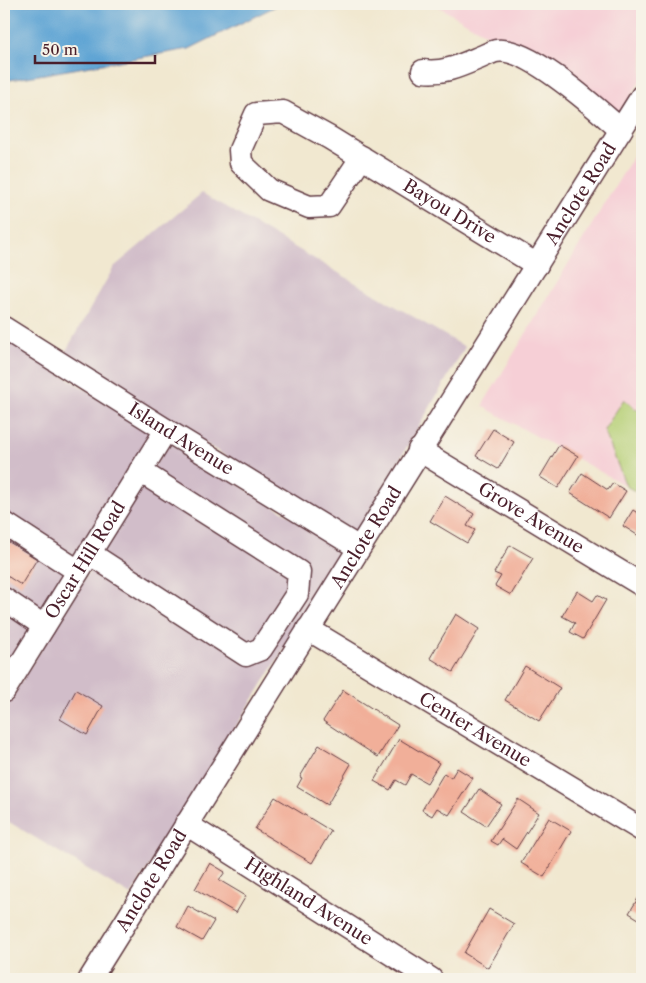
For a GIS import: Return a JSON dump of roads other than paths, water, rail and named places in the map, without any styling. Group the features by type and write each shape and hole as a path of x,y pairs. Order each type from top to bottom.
{"street":[{"path":"423,71 435,73 449,70 496,51 511,52 544,68 577,92 621,130"},
{"name":"Anclote Road","path":"90,979 642,96"},
{"name":"Bayou Drive","path":"362,158 329,206 309,207 269,190 241,163 240,150 256,114 283,112 330,138 537,265"},
{"name":"Island Avenue","path":"4,328 358,548"},
{"name":"Oscar Hill Road","path":"6,684 166,430"},
{"name":"Grove Avenue","path":"419,450 642,585"},
{"path":"4,523 34,543 84,562 246,655 261,649 297,594 299,572 140,472"},
{"path":"4,599 44,626"},
{"name":"Center Avenue","path":"308,629 642,830"},
{"name":"Highland Avenue","path":"186,824 432,979"}],"water":[{"path":"4,4 280,4 189,49 4,81"}]}
